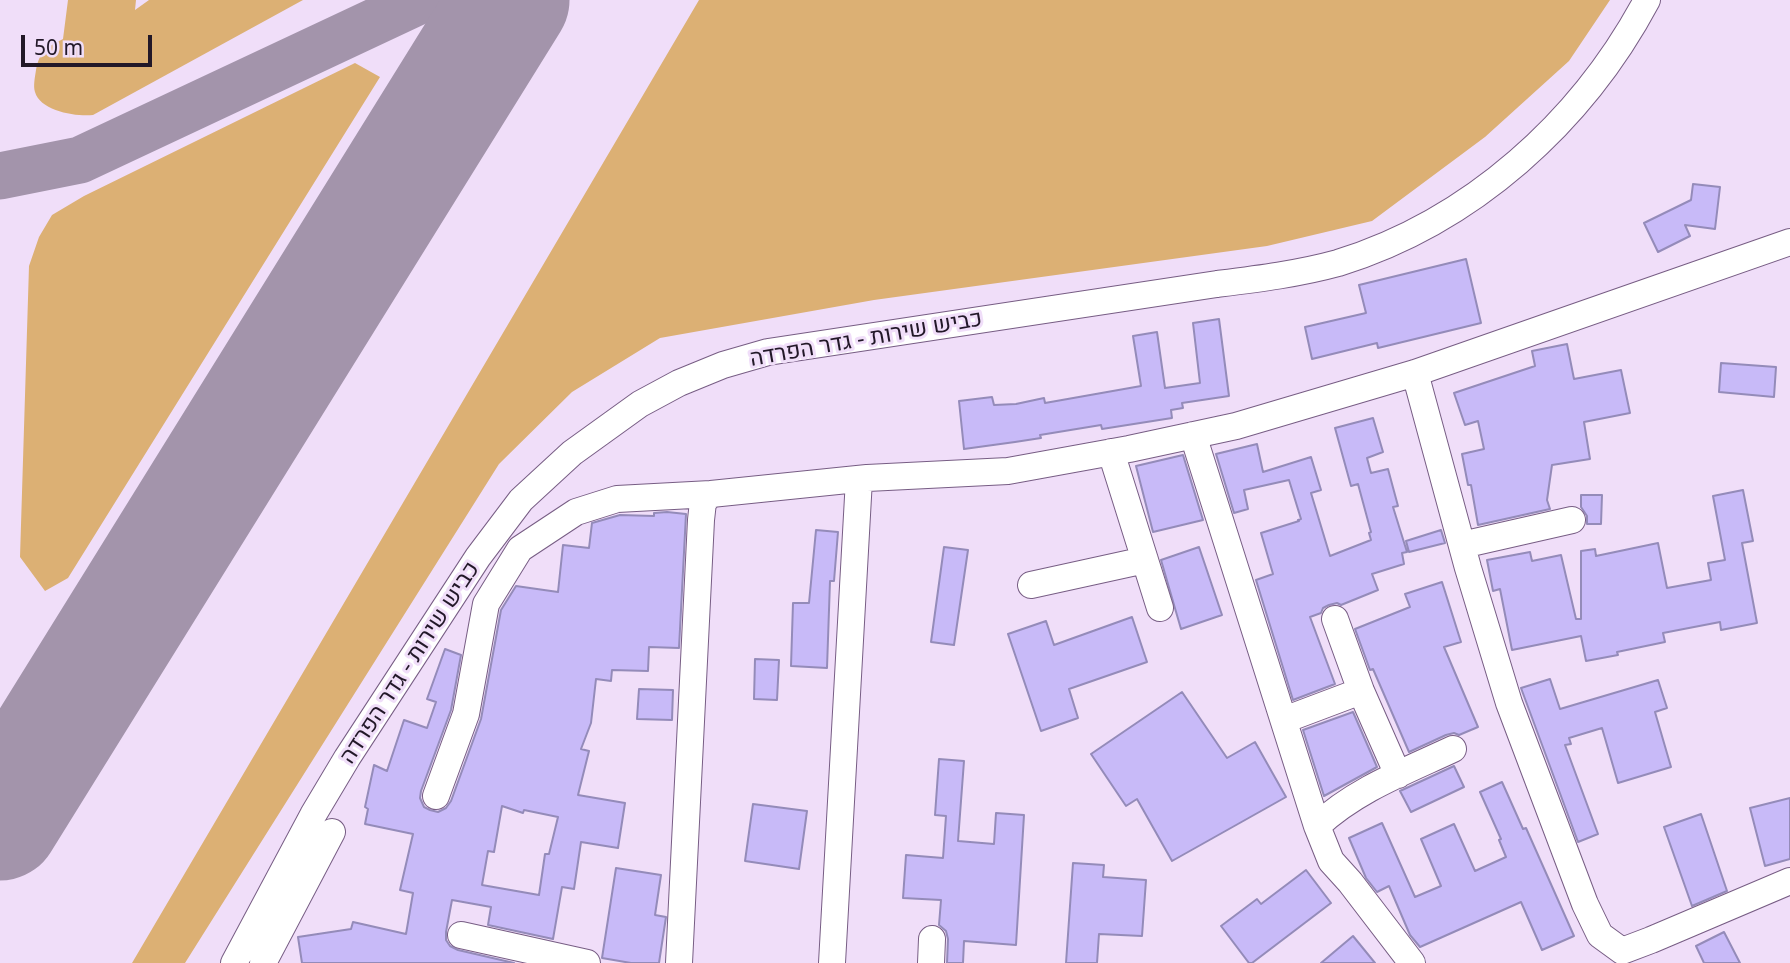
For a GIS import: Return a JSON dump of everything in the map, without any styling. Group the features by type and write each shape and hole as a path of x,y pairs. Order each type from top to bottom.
{"street":[{"name":"כביש שירות - גדר הפרדה","path":"234,963 313,815 347,758 478,557 521,500 572,453 640,404 679,383 723,365 768,352 1281,276 1336,263 1373,250 1427,226 1480,192 1518,163 1556,126 1592,85 1629,32 1647,0"},
{"path":"436,796 466,714 486,604 520,549 576,512 617,499 711,494 859,479 1008,471 1236,426 1415,373 1790,242"},
{"path":"1415,373 1509,703 1585,904 1600,935 1622,951 1790,881"},
{"path":"1193,435 1331,861 1412,963"},
{"path":"1111,452 1160,608"},
{"path":"832,963 859,479"},
{"path":"679,963 701,520 703,502 711,494"},
{"path":"1462,545 1572,520"},
{"path":"1031,585 1145,560"},
{"path":"1335,619 1361,691 1398,775"},
{"path":"1284,720 1361,691"},
{"path":"1318,827 1332,812 1358,794 1453,749"},
{"path":"263,963 332,832"},
{"path":"461,935 508,954 587,963"}],"shaded area":[{"path":"68,0 136,0 135,10 149,0 303,0 93,115 86,115 69,114 51,108 38,99 34,90 36,70 42,54 48,47 63,39"},
{"path":"699,0 1610,0 1569,61 1485,137 1372,221 1267,246 874,300 660,338 572,392 499,464 185,963 132,963"},
{"path":"355,63 380,77 68,578 45,591 20,557 29,266 39,237 52,215 84,196"}],"building":[{"path":"1693,184 1720,187 1715,229 1685,225 1690,236 1658,252 1644,223 1691,200"},
{"path":"1466,259 1481,323 1378,348 1377,343 1312,359 1305,327 1366,313 1359,285"},
{"path":"1219,319 1229,396 1182,403 1183,408 1171,410 1172,418 1102,429 1101,425 1040,435 1041,438 964,449 959,401 992,397 994,405 1044,398 1045,403 1141,386 1133,336 1157,332 1165,388 1200,383 1193,323"},
{"path":"1567,344 1574,379 1621,370 1630,413 1584,422 1590,459 1552,465 1547,500 1550,509 1478,525 1462,454 1484,449 1478,421 1465,425 1454,393 1535,366 1532,351"},
{"path":"1721,363 1776,367 1774,397 1719,392"},
{"path":"1373,418 1383,452 1367,458 1371,473 1388,469 1398,506 1393,507 1407,552 1402,553 1404,564 1372,574 1378,590 1341,605 1329,605 1323,608 1321,613 1310,617 1335,684 1293,700 1256,580 1273,574 1261,533 1301,519 1289,480 1244,490 1248,509 1234,513 1216,454 1257,444 1263,472 1311,457 1321,490 1311,493 1330,556 1371,540 1358,484 1351,486 1335,428"},
{"path":"1183,455 1203,520 1153,532 1136,466"},
{"path":"1743,490 1753,541 1742,543 1757,623 1721,630 1720,622 1663,633 1665,642 1586,661 1581,636 1512,650 1500,589 1493,591 1487,560 1530,552 1532,561 1561,555 1576,619 1581,619 1581,551 1595,549 1596,556 1658,543 1667,588 1711,580 1708,563 1725,560 1713,496"},
{"path":"1581,495 1602,495 1601,524 1587,524 1587,516 1581,507"},
{"path":"654,513 686,514 679,648 649,647 648,671 612,670 611,681 596,679 591,723 581,749 589,751 578,795 625,803 618,848 581,842 574,889 562,887 553,939 488,925 491,907 452,900 446,932 446,940 450,946 514,963 302,963 298,937 351,929 353,922 406,934 413,893 400,890 413,834 365,824 368,809 365,807 374,765 387,771 404,720 427,728 436,702 427,699 445,649 461,655 451,710 420,798 424,807 438,812 446,808 451,801 481,719 501,610 516,586 558,592 563,545 589,548 592,523 620,515 654,516","holes":["502,806 523,813 524,810 558,817 549,854 545,854 539,895 482,885 488,851 494,852"]},
{"path":"816,530 838,532 834,581 830,581 827,668 791,666 793,603 809,603"},
{"path":"1441,530 1445,543 1409,552 1406,541"},
{"path":"944,547 968,550 954,645 931,642"},
{"path":"1199,547 1222,615 1181,629 1161,560"},
{"path":"1442,582 1461,642 1444,647 1478,727 1459,735 1446,735 1409,752 1373,669 1370,670 1355,629 1410,607 1405,594"},
{"path":"1132,617 1147,662 1069,689 1078,718 1041,731 1008,634 1046,621 1054,645"},
{"path":"755,659 779,660 777,700 754,699"},
{"path":"1550,679 1560,709 1658,680 1667,708 1655,712 1671,767 1618,783 1602,728 1569,738 1571,744 1565,745 1598,834 1578,842 1521,688"},
{"path":"639,689 673,690 672,720 637,719"},
{"path":"1182,692 1227,758 1255,742 1286,797 1172,861 1137,799 1126,806 1091,754"},
{"path":"1353,712 1377,767 1324,796 1303,730"},
{"path":"939,759 964,761 958,841 994,844 996,813 1024,815 1016,945 964,941 963,963 947,963 948,939 946,931 939,925 941,900 903,898 906,855 943,858 946,816 935,815"},
{"path":"1454,766 1464,787 1411,812 1400,791"},
{"path":"1502,782 1523,829 1526,828 1574,936 1542,950 1521,902 1420,947 1410,935 1389,886 1377,892 1366,878 1349,838 1382,823 1415,897 1441,886 1421,839 1454,824 1475,871 1506,857 1480,792"},
{"path":"1790,798 1790,859 1765,866 1750,808"},
{"path":"753,804 807,811 799,869 745,861"},
{"path":"1701,814 1727,891 1692,906 1664,827"},
{"path":"1073,863 1104,865 1103,877 1146,880 1142,936 1099,934 1097,963 1066,963"},
{"path":"616,868 661,875 655,915 666,917 659,963 631,963 602,958"},
{"path":"1306,870 1331,903 1249,963 1221,926 1257,899 1261,904"},
{"path":"1724,932 1740,963 1704,963 1696,946"},
{"path":"1353,936 1375,963 1321,963"}],"taxiway":[{"path":"0,176 80,160 421,0"}],"runway":[{"path":"0,821 510,0"}]}
